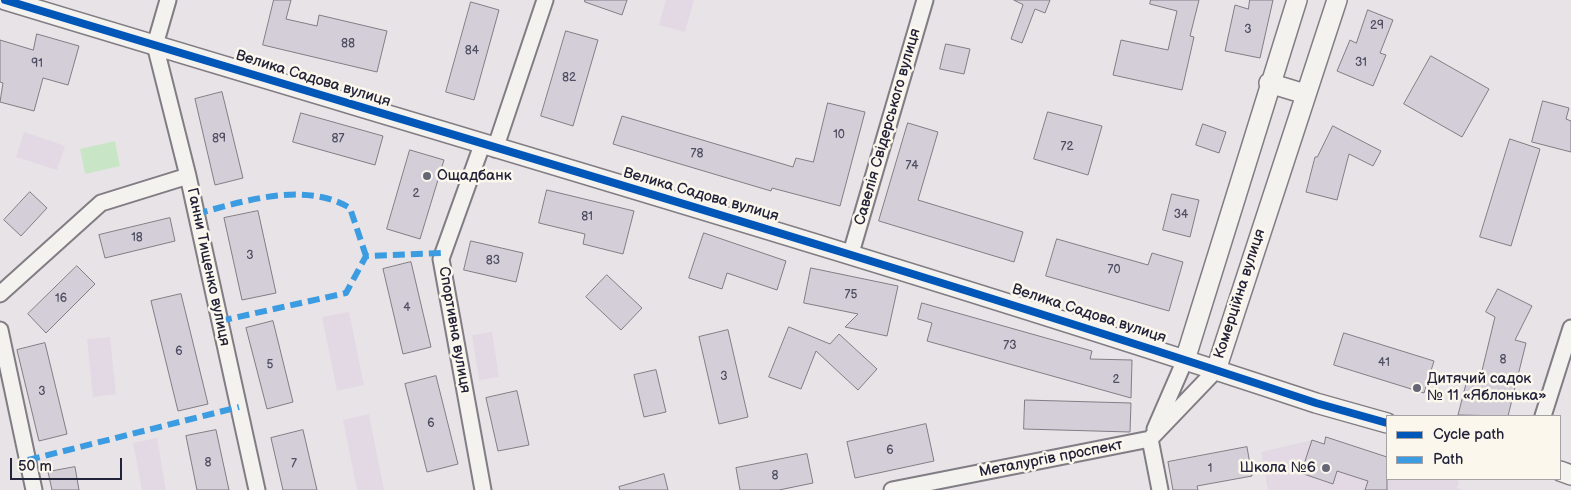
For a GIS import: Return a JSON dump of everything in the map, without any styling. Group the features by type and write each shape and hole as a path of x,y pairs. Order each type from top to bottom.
{"street":[{"name":"Велика Садова вулиця","path":"5,0 488,147 851,254 1316,403 1386,423"},
{"path":"155,45 168,0"},
{"name":"Спортивна вулиця","path":"483,490 441,259 488,147 545,0"},
{"name":"Савелія Свідерського вулиця","path":"851,254 925,0"},
{"path":"1160,490 1150,439 1185,360 1296,0"},
{"name":"Комерційна вулиця","path":"1150,439 1216,370 1334,1"},
{"name":"Ганни Тищенко вулиця","path":"155,45 188,176 257,490"},
{"path":"1269,83 1305,94"},
{"path":"0,294 101,203 188,176"},
{"path":"1543,415 1571,328"},
{"path":"0,330 34,490"},
{"name":"Металургів проспект","path":"892,490 923,487 1150,439"}],"shaded area":[{"path":"666,0 694,0 685,32 659,25"},
{"path":"24,132 65,146 57,170 16,157"},
{"path":"349,312 364,385 337,391 322,317"},
{"path":"492,332 499,377 479,380 472,335"},
{"path":"110,337 116,394 93,397 87,339"},
{"path":"369,414 384,490 357,490 343,420"},
{"name":"Школа №6","path":"1326,437 1386,457 1386,480 1456,480 1459,481 1457,488 1463,490 1268,490 1261,452 1312,440 1324,444"},
{"path":"157,438 166,490 142,490 133,443"}],"green space":[{"path":"115,141 120,166 85,174 80,149"}],"building":[{"path":"274,0 291,0 286,19 317,26 319,15 387,31 377,72 263,45"},
{"path":"585,0 627,0 622,15 585,2"},
{"path":"1014,0 1050,0 1045,13 1035,9 1022,43 1011,39 1023,5"},
{"path":"1151,0 1199,0 1190,36 1194,37 1182,90 1113,75 1121,40 1168,50 1177,11 1150,4"},
{"path":"1250,0 1273,0 1260,58 1225,51 1235,5 1248,9"},
{"path":"471,2 499,10 474,100 446,92"},
{"path":"1368,10 1393,20 1380,53 1386,55 1373,86 1337,71 1350,40 1356,43"},
{"path":"566,31 598,40 573,126 541,116"},
{"path":"37,34 79,46 68,85 43,78 34,111 0,102 3,83 0,82 0,40 33,50"},
{"path":"946,44 970,49 964,74 940,69"},
{"path":"1431,56 1489,89 1462,137 1404,104"},
{"path":"222,92 243,178 215,185 195,99"},
{"path":"1543,101 1569,108 1566,119 1571,121 1571,152 1532,142"},
{"path":"828,103 865,112 840,206 772,188 771,191 613,144 622,116 793,167 796,158 813,162"},
{"path":"1048,112 1102,126 1088,175 1034,159"},
{"path":"301,113 383,136 375,165 293,142"},
{"path":"908,123 938,132 918,200 1023,232 1014,262 879,221"},
{"path":"1203,124 1226,132 1219,153 1196,145"},
{"path":"1333,126 1381,151 1373,166 1349,154 1337,200 1306,192 1315,157 1317,157"},
{"path":"1510,139 1540,149 1511,246 1480,237"},
{"path":"410,150 444,160 420,239 387,229"},
{"path":"547,190 634,211 623,254 583,244 585,234 539,223"},
{"path":"30,192 47,208 21,236 4,220"},
{"path":"1172,194 1199,200 1190,237 1163,230"},
{"path":"258,211 276,293 242,300 224,218"},
{"path":"170,218 175,241 105,258 99,235"},
{"path":"704,233 786,261 777,290 727,273 722,289 689,278"},
{"path":"1057,239 1148,265 1152,253 1183,262 1169,311 1046,276"},
{"path":"471,241 523,253 516,282 464,270"},
{"path":"411,262 431,347 403,354 383,269"},
{"path":"77,266 95,284 46,333 28,314"},
{"path":"811,268 898,286 887,336 845,327 858,314 804,303"},
{"path":"607,275 642,308 621,330 586,297"},
{"path":"1498,289 1532,306 1515,340 1526,343 1508,415 1458,415 1467,380 1479,383 1495,317 1486,312"},
{"path":"181,294 208,404 178,411 151,301"},
{"path":"922,303 1092,351 1090,359 1132,360 1131,398 927,341 932,323 918,319"},
{"path":"273,321 293,402 267,409 246,328"},
{"path":"789,327 830,344 839,334 877,369 858,390 816,351 801,389 769,377"},
{"path":"728,330 748,417 719,424 699,337"},
{"path":"1344,333 1434,361 1424,393 1334,365"},
{"path":"45,343 67,434 39,441 17,350"},
{"path":"656,370 666,412 644,417 634,375"},
{"path":"436,376 458,464 427,472 405,384"},
{"path":"517,391 529,445 498,451 486,398"},
{"path":"1025,400 1131,403 1130,432 1024,429"},
{"path":"926,424 934,461 855,478 847,442"},
{"path":"216,430 229,490 197,490 186,436"},
{"path":"303,430 317,490 283,490 271,438"},
{"path":"1326,437 1386,457 1387,490 1365,490 1368,481 1337,471 1333,484 1301,473 1312,440 1324,444"},
{"path":"1247,447 1252,476 1197,486 1198,490 1173,490 1168,462"},
{"path":"807,454 813,483 779,490 740,490 736,468"},
{"path":"75,467 79,490 52,490 48,472"},
{"path":"664,474 668,490 620,490 619,487"}],"marked path":[{"path":"196,214 254,199 274,196 314,196 332,200 350,208 366,256"},
{"path":"220,321 346,293 366,256 443,253"},
{"path":"28,460 239,407"}],"cycle path":[{"path":"5,0 826,247 1316,403 1386,423"}],"place":[{"name":"Ощадбанк","path":"427,176"},
{"name":"Дитячий садок № 11 «Яблонька»","path":"1417,388"},
{"name":"Школа №6","path":"1326,468"}]}
